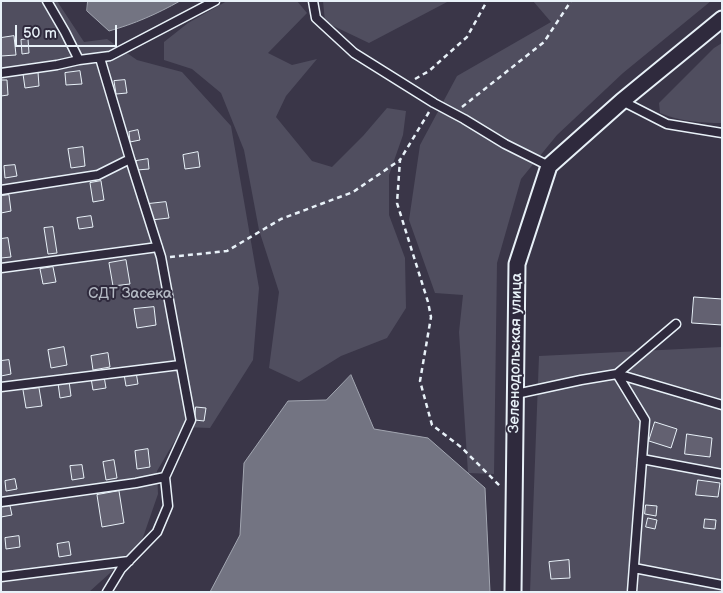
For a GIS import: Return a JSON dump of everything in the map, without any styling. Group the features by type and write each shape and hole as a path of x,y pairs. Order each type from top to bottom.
{"street":[{"path":"549,166 622,101 722,19"},
{"name":"Зеленодольская улица","path":"512,592 517,264 549,166"}],"lane":[{"path":"46,1 79,60"},
{"path":"1,73 110,56 215,1"},
{"path":"312,1 316,18 354,53 434,103 505,144 549,166"},
{"path":"100,58 161,257 191,420 165,477 168,506 157,532 121,569 107,592"},
{"path":"622,101 668,124 722,133"},
{"path":"1,190 98,176 130,159"},
{"path":"1,268 158,247"},
{"path":"617,374 676,324"},
{"path":"1,387 180,365"},
{"path":"516,394 617,374 722,405"},
{"path":"617,374 645,420 632,592"},
{"path":"642,459 722,474"},
{"path":"1,502 136,483 165,477"},
{"path":"1,577 128,561"},
{"path":"634,568 722,585"}],"path":[{"path":"404,85 429,71 467,37 487,1"},
{"path":"462,107 544,42 571,1"},
{"path":"161,257 227,251 281,218 352,192 400,160 434,103"},
{"path":"400,160 397,203 431,317 420,382 432,425 461,447 506,492"}],"green space":[{"name":"СДТ Засека","path":"1,1 57,1 84,42 107,39 137,60 182,72 231,126 259,288 253,360 210,428 183,427 157,471 158,494 140,546 89,592 1,592"},
{"path":"227,1 297,1 307,13 268,53 292,65 317,59 286,96 276,117 312,161 332,167 363,136 387,108 406,111 403,135 389,175 389,215 405,258 406,308 387,338 341,356 299,382 269,368 279,292 259,230 244,150 221,93 192,69 164,60 164,42 188,23"},
{"path":"323,1 449,1 369,43 325,22"},
{"path":"533,1 711,1 623,73 557,135 521,179 497,263 494,474 468,473 459,332 463,295 435,293 409,220 420,145 457,76 551,22"},
{"path":"722,43 722,123 690,121 660,113 659,103 714,48"},
{"path":"722,347 722,592 530,592 539,356"}],"water":[{"path":"88,1 180,1 145,18 109,31 87,11"},
{"path":"351,375 374,429 428,438 485,488 490,592 210,592 240,535 244,463 288,401 326,400"}],"building":[{"path":"14,36 16,55 1,56 1,38"},
{"path":"28,39 29,53 22,54 21,40"},
{"path":"80,71 82,84 66,85 65,73"},
{"path":"38,72 39,86 25,88 23,74"},
{"path":"1,80 7,80 8,95 1,96"},
{"path":"125,80 127,93 116,94 114,81"},
{"path":"138,130 140,140 130,142 129,132"},
{"path":"83,147 85,166 71,168 68,149"},
{"path":"198,152 200,167 185,169 183,155"},
{"path":"148,159 149,169 137,170 136,161"},
{"path":"15,165 17,176 5,178 4,166"},
{"path":"101,181 104,200 93,202 90,183"},
{"path":"9,195 11,211 1,213 1,196"},
{"path":"166,202 169,218 151,220 148,204"},
{"path":"91,216 93,227 79,229 77,218"},
{"path":"53,227 57,253 48,254 44,228"},
{"path":"8,238 11,257 1,258 1,239"},
{"path":"126,260 130,284 113,286 109,263"},
{"path":"53,267 56,282 43,284 40,269"},
{"path":"694,297 722,299 722,325 692,323"},
{"path":"154,307 156,325 137,328 134,309"},
{"path":"64,347 67,365 51,368 48,350"},
{"path":"108,353 110,367 93,370 91,356"},
{"path":"9,360 11,374 1,376 1,361"},
{"path":"136,372 138,384 126,386 124,374"},
{"path":"104,376 106,388 93,390 91,378"},
{"path":"69,381 71,396 60,398 58,383"},
{"path":"39,388 42,406 26,408 23,390"},
{"path":"196,407 206,408 204,421 195,420"},
{"path":"655,422 677,429 671,448 649,441"},
{"path":"687,434 712,438 710,457 685,454"},
{"path":"148,449 150,467 137,469 135,451"},
{"path":"114,460 117,478 106,480 103,462"},
{"path":"82,465 84,478 72,480 70,466"},
{"path":"15,479 17,489 6,491 5,481"},
{"path":"698,480 720,483 718,497 696,495"},
{"path":"119,491 124,523 102,527 97,495"},
{"path":"646,505 657,506 656,516 645,514"},
{"path":"10,506 12,515 1,517 1,507"},
{"path":"648,518 657,520 655,529 646,527"},
{"path":"705,519 716,520 715,529 704,528"},
{"path":"19,536 20,547 6,549 5,538"},
{"path":"69,542 71,555 59,557 57,544"},
{"path":"569,560 570,578 551,579 549,562"}]}
